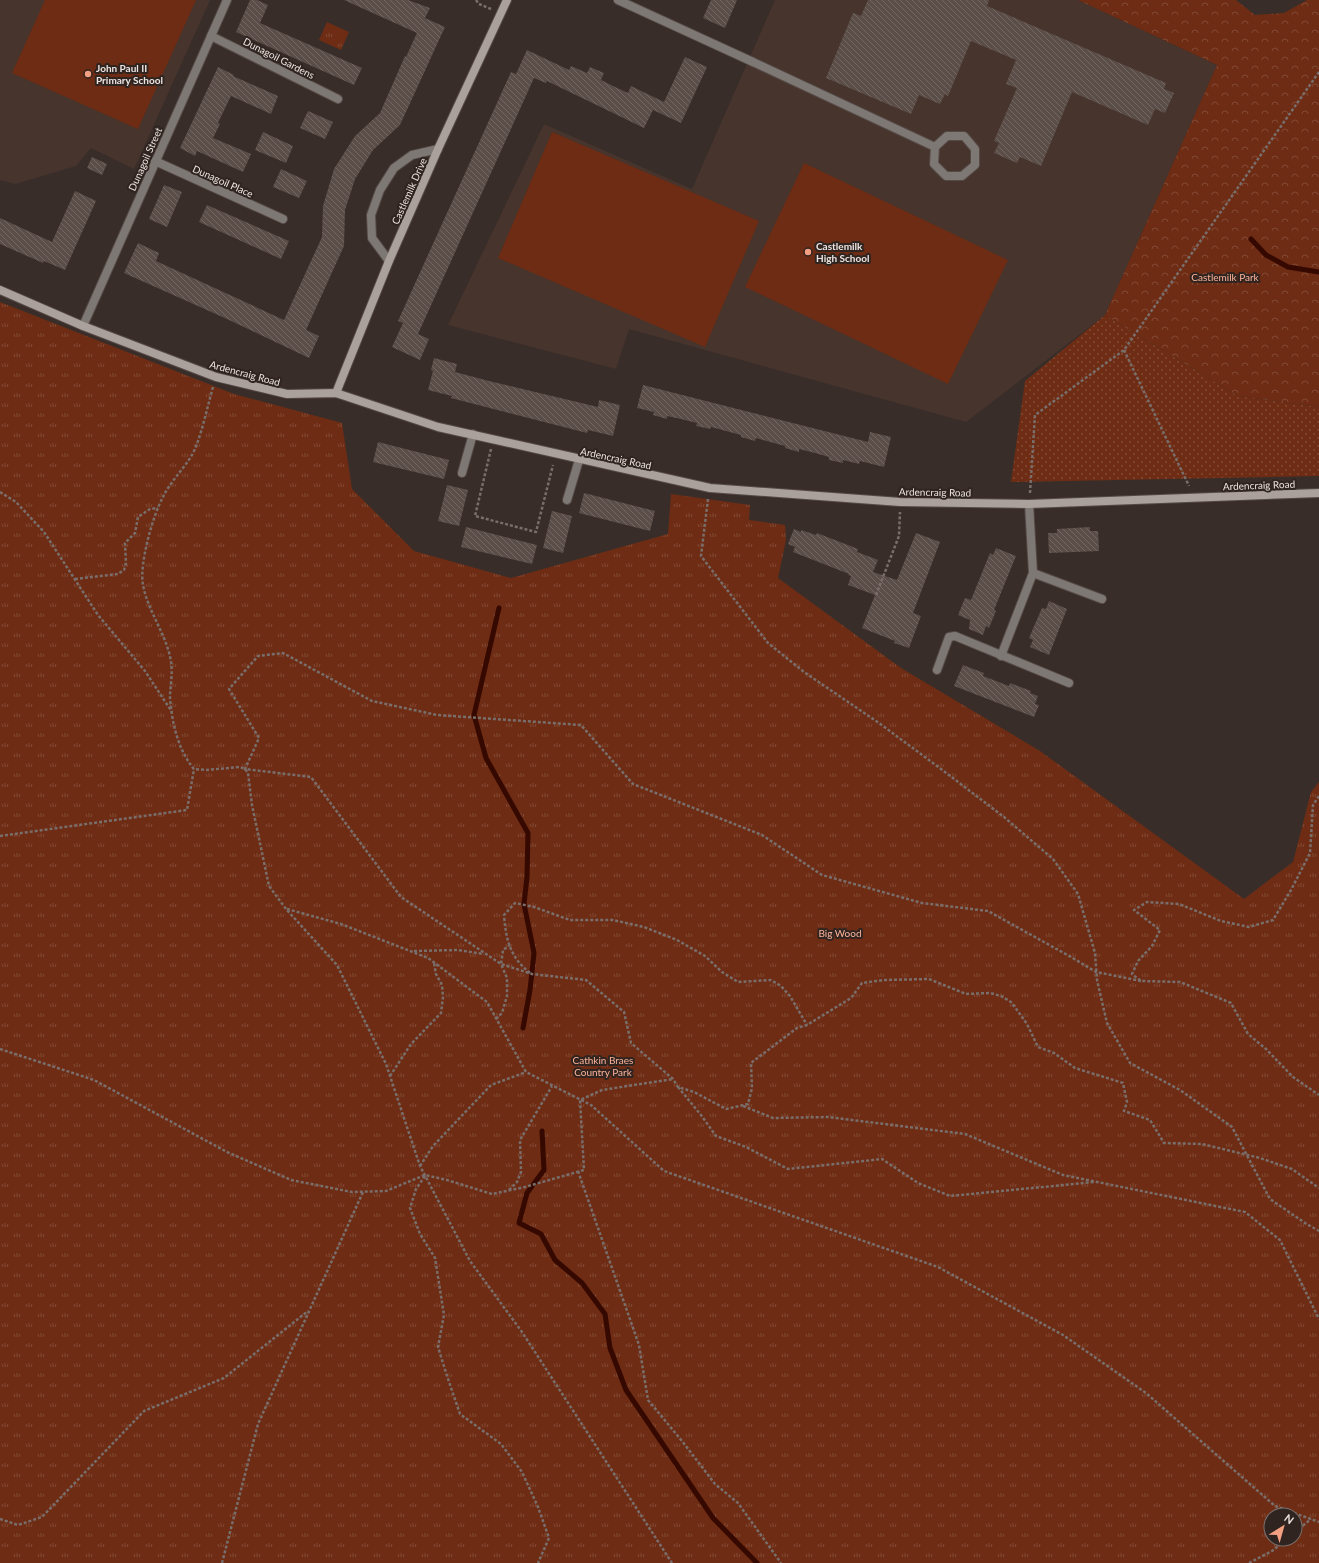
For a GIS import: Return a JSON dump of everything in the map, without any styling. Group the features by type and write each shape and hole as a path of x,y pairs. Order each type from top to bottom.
{"street":[{"name":"Dunagoil Street","path":"83,326 227,0"},
{"name":"Castlemilk Drive","path":"336,393 389,261 438,149 507,0"},
{"path":"618,0 935,147"},
{"name":"Dunagoil Gardens","path":"211,36 338,99"},
{"path":"947,136 964,136 975,148 975,165 962,176 946,176 934,164 935,147 947,136"},
{"path":"389,261 372,238 371,215 380,190 394,168 412,155 438,149"},
{"name":"Dunagoil Place","path":"155,161 284,219"},
{"name":"Ardencraig Road","path":"0,290 83,326 216,377 287,394 336,393 438,427 579,460 710,488 900,502 1030,504 1319,493"},
{"path":"462,473 473,434"},
{"path":"567,500 579,460"},
{"path":"1001,656 1033,572 1030,504"},
{"path":"1033,572 1102,599"},
{"path":"937,670 949,637 955,636 1069,683"}],"path":[{"path":"476,0 478,4 501,14"},
{"path":"1030,504 1035,414 1124,350 1319,72"},
{"path":"1124,350 1194,498"},
{"path":"0,836 187,810 194,769 187,760 176,734 170,699 171,662 142,584 146,546 158,508 163,496 194,450 216,377"},
{"path":"494,439 475,516 536,532 556,454"},
{"path":"710,488 701,556 768,643 804,672 879,723 948,774 1004,817 1053,859 1078,894 1095,953 1096,972 1107,1023 1130,1064 1180,1090 1232,1127 1270,1199 1319,1231"},
{"path":"0,492 16,502 44,532 98,615 145,671 173,715"},
{"path":"876,595 899,536 900,502"},
{"path":"75,579 118,574 124,570 126,563 126,543 135,533 138,517 150,509 158,508"},
{"path":"245,769 259,738 229,689 258,656 283,653 372,701 437,715 581,725 633,784 762,835 822,875 922,903 988,911 1096,972 1141,981 1180,982 1231,1003 1248,1034 1266,1049 1293,1077 1319,1094"},
{"path":"194,769 240,767 245,769 311,777 400,897 501,964 532,974 586,980 624,1012 631,1043 673,1079 716,1136 746,1148 788,1169 882,1159 918,1183 950,1196 1098,1182"},
{"path":"245,769 248,773 252,805 269,886 286,909 337,965 386,1064 420,1166 470,1261 522,1332 672,1563"},
{"path":"1141,981 1132,974 1138,961 1152,946 1160,930 1134,910 1147,902 1179,904 1221,921 1249,927 1273,920 1291,890 1310,853 1313,805 1319,796"},
{"path":"532,974 520,964 506,937 504,915 516,903 534,907 570,920 613,920 644,927 677,940 705,956 722,972 738,982 771,980 781,986 790,996 807,1025"},
{"path":"286,909 341,924 428,958 487,1002 526,1072 591,1106 664,1171 938,1267 1063,1336 1146,1393 1275,1506 1319,1522"},
{"path":"496,1019 502,1013 507,996 507,978 501,964 503,950 510,946"},
{"path":"411,951 458,950 487,954"},
{"path":"390,1076 411,1044 441,1013 443,997 442,985 436,974 434,963"},
{"path":"678,1087 694,1092 726,1109 748,1104 752,1088 751,1063 797,1028 807,1025 851,998 862,983 884,980 929,979 966,994 990,993 1001,996 1010,1002 1027,1024 1038,1047 1054,1053 1076,1068 1123,1084 1127,1102 1124,1111 1150,1120 1164,1143 1202,1144 1246,1155 1292,1169 1319,1188"},
{"path":"0,1049 94,1080 227,1152 290,1180 352,1192 386,1192 426,1176 447,1180 492,1194 584,1170 580,1100"},
{"path":"420,1166 433,1146 492,1085 526,1072"},
{"path":"580,1100 602,1090 673,1079"},
{"path":"509,1190 517,1182 521,1172 520,1140 552,1086"},
{"path":"742,1106 773,1118 828,1117 965,1134 1063,1175 1245,1212 1280,1240 1319,1319"},
{"path":"578,1172 639,1345 648,1400 682,1441 714,1484 738,1503 770,1545 781,1563"},
{"path":"426,1176 416,1189 410,1208 420,1234 435,1258 444,1315 438,1347 460,1414 501,1444 522,1472 538,1507 549,1538 538,1563"},
{"path":"222,1563 258,1424 364,1192"},
{"path":"0,1519 18,1525 42,1517 144,1411 224,1378 310,1311"},
{"path":"1303,1526 1311,1519"},
{"path":"1249,1563 1277,1547"}],"shaded area":[{"name":"John Paul II Primary School","path":"0,0 210,0 134,169 91,148 76,166 15,184 0,180"},
{"name":"Castlemilk High School","path":"775,0 1078,0 1217,65 1105,315 966,422 629,329 616,369 448,325 544,124 692,189"}],"green space":[{"path":"45,0 196,0 138,129 12,73"},
{"name":"Castlemilk Park","path":"1078,0 1236,0 1255,15 1284,13 1307,0 1319,0 1319,407 1238,396 1105,315 1217,65"},
{"path":"327,22 349,32 341,50 319,40"},
{"path":"552,132 759,221 705,347 498,258"},
{"path":"804,163 1008,260 948,384 745,287"},
{"name":"Cathkin Braes Country Park","path":"0,302 234,394 342,423 352,489 414,551 511,578 668,534 671,494 750,505 749,520 785,525 786,540 778,578 901,668 1040,751 1244,899 1293,862 1311,792 1319,782 1319,1563 0,1563"},
{"path":"1105,315 1238,396 1319,407 1319,476 1011,482 1025,381"}],"building":[{"path":"250,0 257,0 268,5 260,23 362,68 354,85 236,32"},
{"path":"344,0 408,0 430,8 425,18 445,27 400,125 373,150 355,179 345,210 344,246 306,330 319,336 309,358 227,319 124,273 138,243 159,253 156,261 284,320 322,237 323,206 334,169 355,136 380,113 405,56 406,57 417,33"},
{"path":"711,0 737,0 725,28 703,18"},
{"path":"868,0 989,0 987,6 1166,83 1164,89 1174,93 1165,113 1155,109 1148,125 1072,92 1041,166 1020,157 1017,163 994,153 999,143 994,141 1017,88 1006,84 1016,60 971,41 948,96 945,94 940,104 919,95 911,114 826,78 853,13 861,16"},
{"path":"527,50 569,70 571,66 587,73 590,67 604,73 601,80 613,86 628,93 631,86 664,102 685,57 707,67 681,123 653,110 644,128 547,81 546,83 534,78 418,334 429,339 420,360 392,347 403,323 398,321 511,72 516,74"},
{"path":"218,67 234,75 233,76 278,96 271,114 231,96 218,123 220,124 213,138 251,154 243,172 197,151 195,156 180,148"},
{"path":"308,111 333,122 325,139 300,128"},
{"path":"263,132 293,146 286,163 255,150"},
{"path":"92,157 107,164 102,175 87,168"},
{"path":"281,169 307,181 299,198 273,187"},
{"path":"164,185 182,192 167,227 149,219"},
{"path":"75,191 96,201 65,270 44,261 43,263 0,244 0,218 52,242"},
{"path":"207,205 289,241 281,259 199,222"},
{"path":"434,358 457,364 455,372 489,381 598,407 599,400 620,405 613,436 588,430 587,433 451,398 452,396 428,390 433,371 431,370"},
{"path":"643,385 868,442 870,432 891,437 884,467 860,461 859,464 843,460 843,463 829,460 829,457 815,453 799,449 799,452 785,448 785,446 756,438 755,441 741,437 741,435 711,427 710,429 696,426 697,423 667,416 667,419 653,415 654,412 637,408"},
{"path":"378,442 449,460 444,479 373,462"},
{"path":"447,485 468,490 459,526 438,521"},
{"path":"584,493 655,511 650,531 579,513"},
{"path":"552,511 572,516 563,553 543,548"},
{"path":"466,527 537,545 532,564 461,547"},
{"path":"1090,527 1090,531 1098,531 1099,551 1049,553 1048,533 1057,533 1057,529"},
{"path":"794,529 816,535 817,533 858,549 857,552 878,560 873,572 897,580 916,533 940,542 913,613 921,616 909,648 894,643 895,641 862,628 875,595 848,585 851,576 848,575 849,574 793,552 795,547 788,544"},
{"path":"996,548 1016,556 994,610 996,611 989,628 986,626 983,635 969,629 970,620 958,615 965,598 971,600 990,553 993,555"},
{"path":"1049,601 1067,609 1049,655 1030,647 1033,640 1029,638 1042,608 1046,609"},
{"path":"963,665 984,673 983,676 1009,686 1010,683 1031,691 1030,693 1038,696 1035,704 1039,705 1034,717 954,686"}],"waterway":[{"path":"1251,239 1266,255 1288,267 1319,272"},
{"path":"499,608 474,715 486,758 528,833 527,877 524,904 534,953 530,990 523,1028"},
{"path":"542,1131 544,1170 527,1193 519,1223 541,1234 555,1260 582,1283 605,1314 610,1348 626,1390 713,1518 757,1563"}],"place":[{"name":"John Paul II Primary School","path":"88,74"},
{"name":"Castlemilk High School","path":"808,252"}],"park label":[{"name":"Big Wood","path":"840,933"}]}
